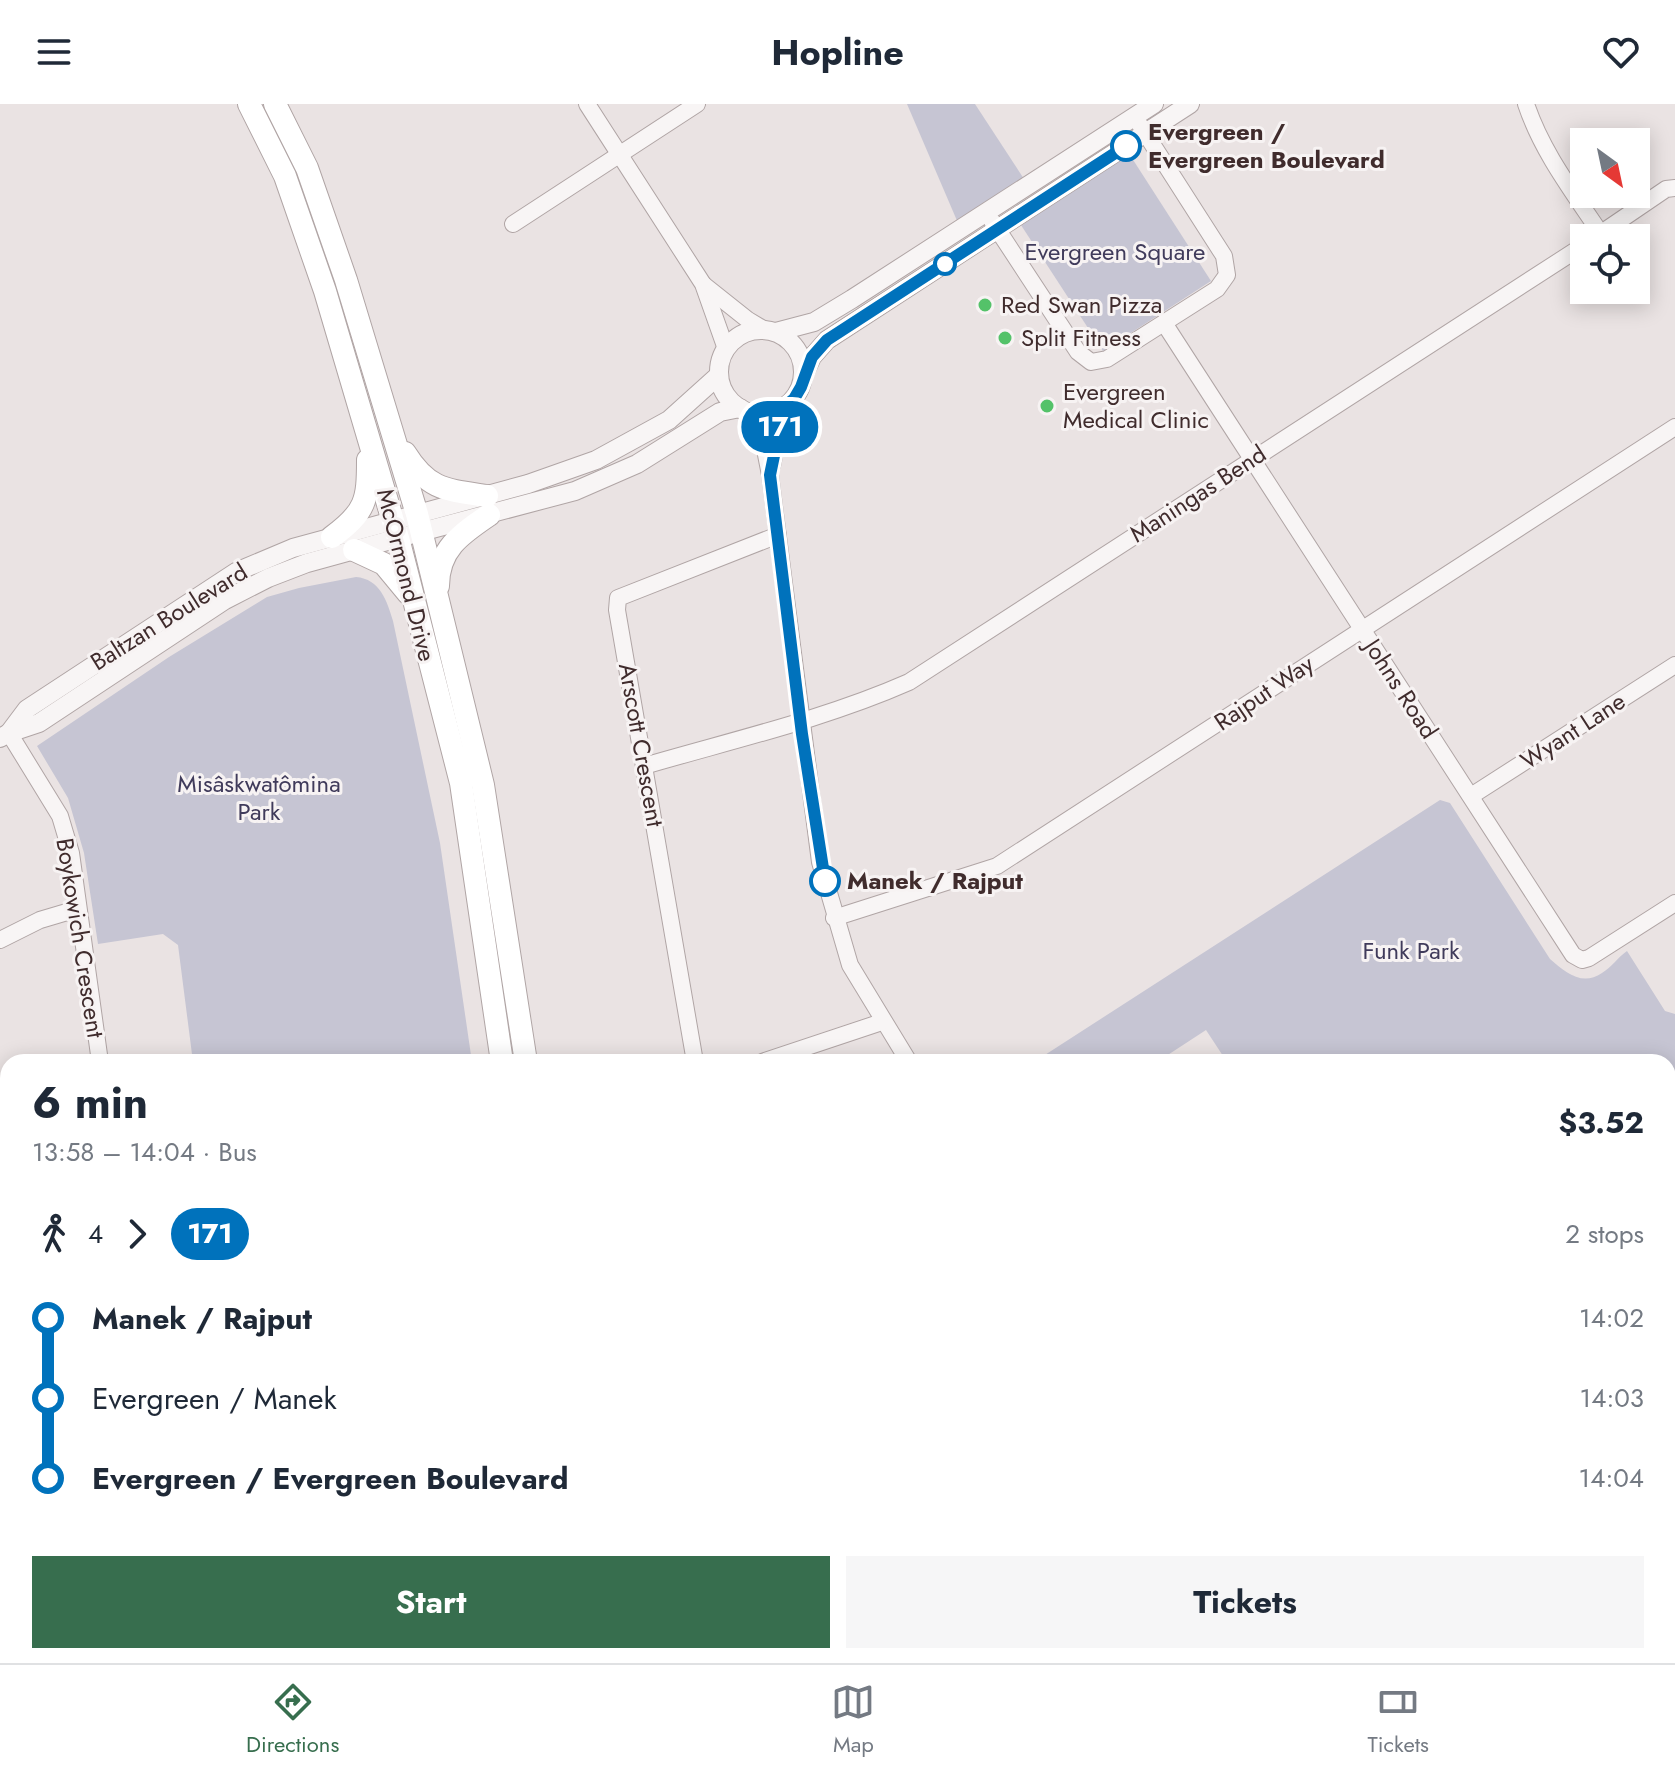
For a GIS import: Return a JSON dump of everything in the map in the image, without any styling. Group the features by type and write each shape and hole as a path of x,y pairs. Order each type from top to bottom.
{"main road":[{"name":"McOrmond Drive","path":"249,104 285,176 325,291 396,529 461,783 501,1054"},
{"name":"McOrmond Drive","path":"275,104 307,168 346,280 396,438 419,523 483,785 525,1054"},
{"path":"332,537 356,517 368,494 369,431"},
{"path":"396,438 415,470 432,485 488,505 448,548 438,574 437,603"},
{"path":"354,550 384,564 411,597"}],"street":[{"path":"587,104 703,284 726,349"},
{"path":"513,224 697,104"},
{"path":"904,1054 850,965 834,918 820,862 770,475 749,411 729,399 722,388 719,375 722,357 726,349 743,334 814,322 1154,104"},
{"path":"488,505 596,483 646,458 720,412 771,413 784,407 794,399 812,357 827,340 1190,104"},
{"path":"1526,104 1537,132 1590,224"},
{"path":"987,213 1084,358 1091,362 1107,359 1217,289 1227,275 1224,256 1134,117"},
{"path":"1615,224 1666,189 1675,188"},
{"name":"Maningas Bend","path":"644,766 800,721 883,693 936,667 1250,459 1570,254"},
{"path":"703,284 748,320 797,348 804,374"},
{"name":"Johns Road","path":"1164,323 1573,955 1582,960 1589,958 1675,903"},
{"path":"488,505 622,447 677,414 719,375"},
{"path":"770,475 784,407"},
{"name":"Rajput Way","path":"834,918 997,866 1675,427"},
{"name":"Baltzan Boulevard","path":"4,736 27,709 212,585 264,559 332,537 396,529 488,505"},
{"name":"Baltzan Boulevard","path":"4,736 39,723 246,589 288,569 354,550 396,529"},
{"name":"Arscott Crescent","path":"694,1054 617,610 618,598 778,535"},
{"name":"Wyant Lane","path":"1471,796 1675,665"},
{"name":"Boykowich Crescent","path":"4,736 60,816 71,853 99,1054"},
{"path":"0,940 40,920 77,909"},
{"path":"786,1054 882,1022"}],"green space":[{"path":"907,104 975,104 1024,179 958,223"},
{"name":"Evergreen Square","path":"1128,152 1211,281 1103,351 1019,222"},
{"name":"Misâskwatômina Park","path":"356,577 371,582 385,599 393,621 440,843 471,1054 192,1054 178,945 163,934 98,944 84,853 68,798 37,746 169,657 267,597"},
{"name":"Funk Park","path":"1440,800 1450,803 1550,959 1568,973 1588,979 1606,971 1627,951 1665,1011 1675,1014 1675,1054 1222,1054 1206,1030 1169,1054 1046,1054"}],"bus line":[{"name":"171","path":"825,881 802,734 770,475 784,407 794,399 812,357 827,340 1126,146"}],"place":[{"name":"Evergreen / Evergreen Boulevard","path":"1126,146"},
{"name":"Red Swan Pizza","path":"985,305"},
{"name":"Split Fitness","path":"1005,338"},
{"name":"Evergreen Medical Clinic","path":"1047,406"},
{"name":"Manek / Rajput","path":"825,881"}]}
